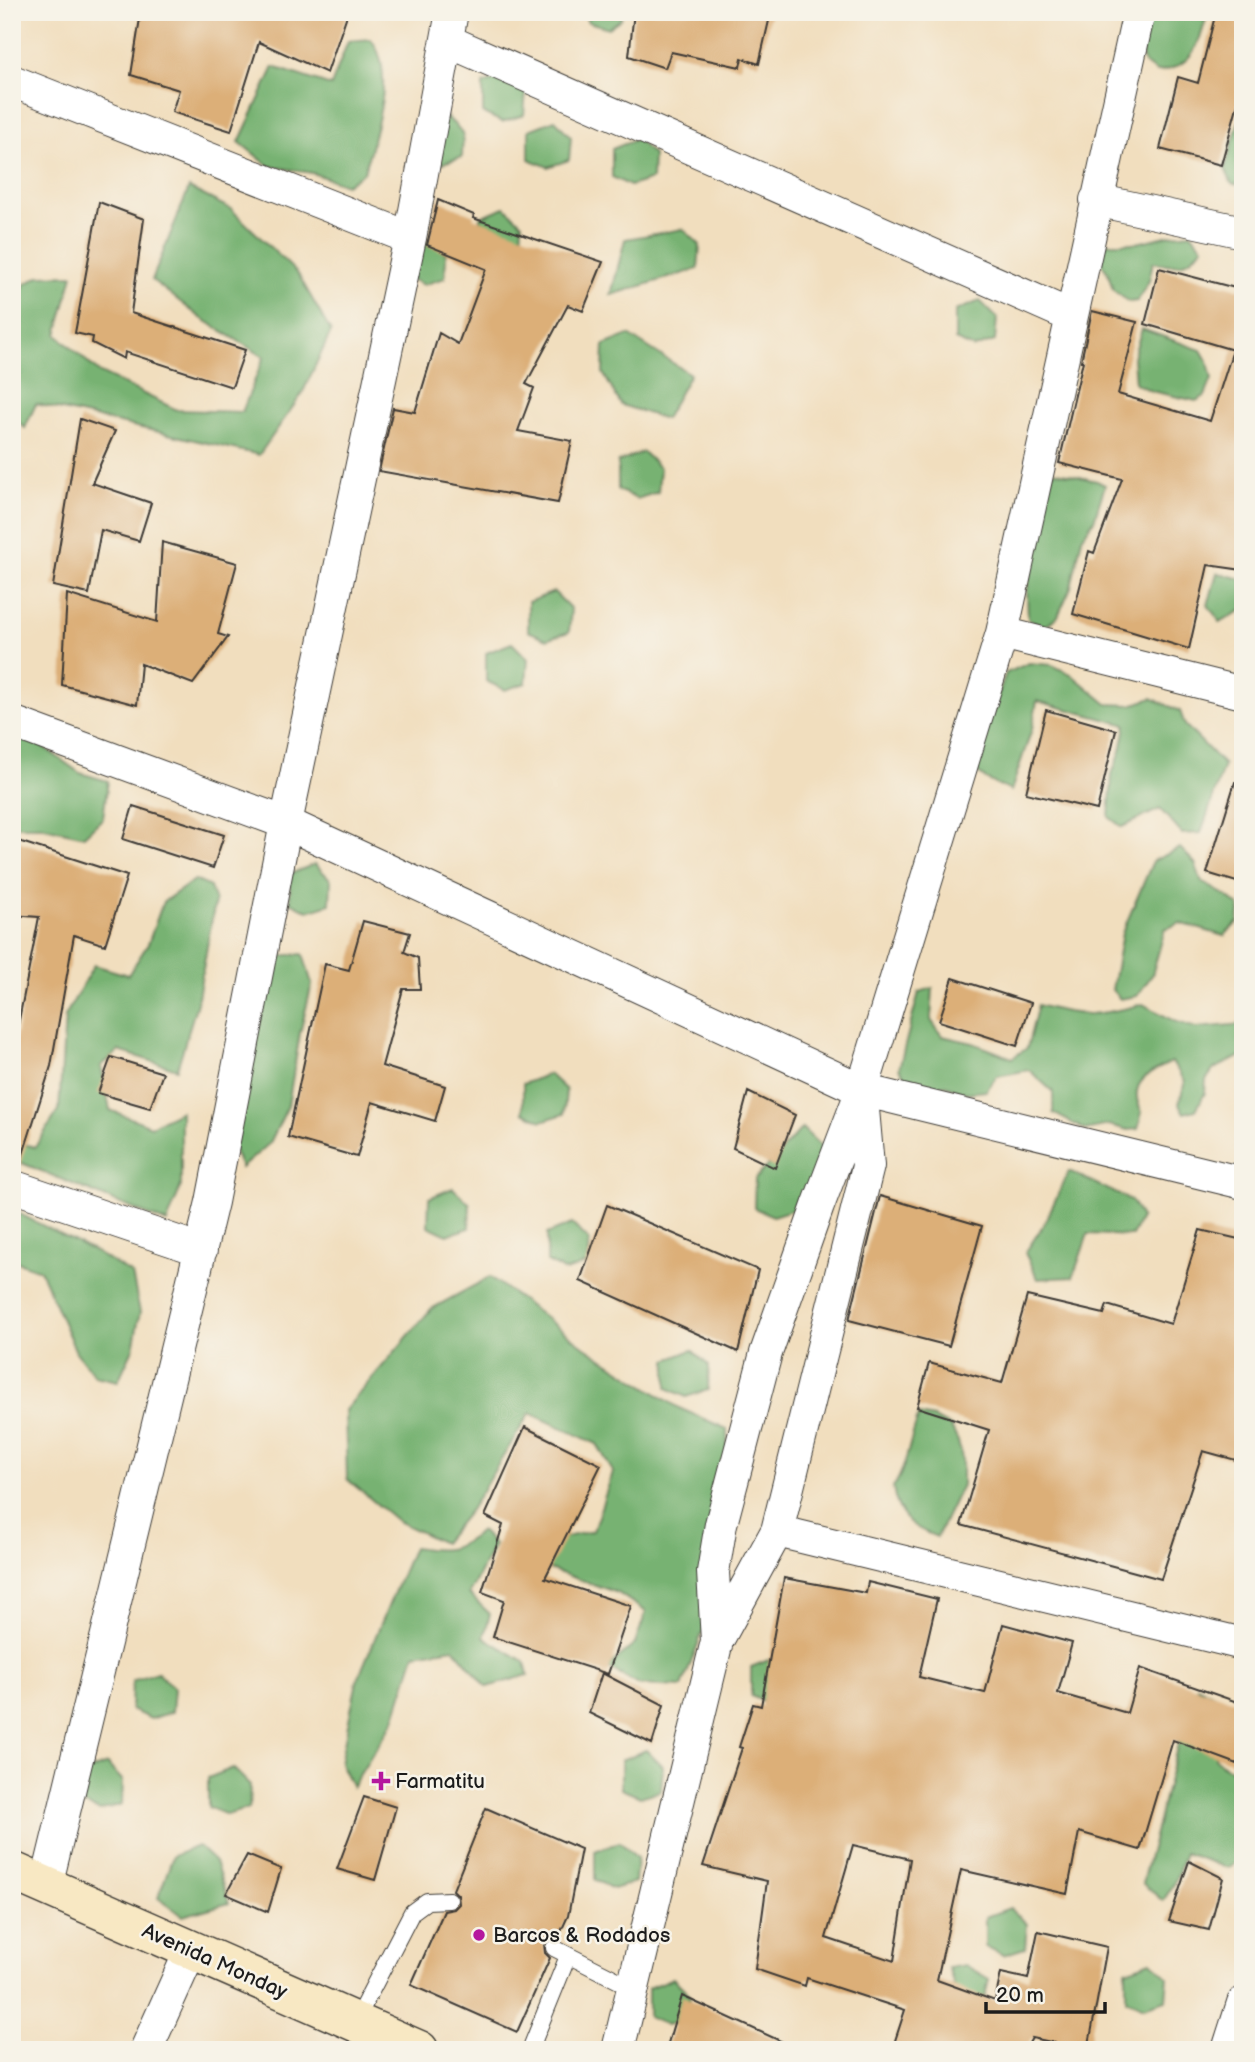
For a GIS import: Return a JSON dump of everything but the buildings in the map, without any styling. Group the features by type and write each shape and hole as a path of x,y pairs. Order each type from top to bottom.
{"main road":[{"name":"Avenida Monday","path":"12,1871 419,2050"}],"street":[{"path":"717,1641 713,1572 721,1524 766,1353 862,1090 1002,633 1139,12"},
{"path":"46,1886 212,1202 286,823 410,237 450,27 1071,316"},
{"path":"12,81 410,237"},
{"path":"1096,200 1243,232"},
{"path":"1002,633 1243,693"},
{"path":"12,722 286,823 862,1090 1243,1183"},
{"path":"618,2050 717,1641 777,1531 868,1166 862,1090"},
{"path":"12,1186 201,1250"},
{"path":"777,1531 1243,1644"},
{"path":"146,2050 191,1951"},
{"path":"1228,2050 1243,2003"}],"lane":[{"path":"355,2022 412,1912 427,1901 449,1900"},
{"path":"530,2050 561,1952 633,1988"}],"green space":[{"path":"583,12 623,12 621,19 608,28 588,22"},
{"path":"1145,12 1208,12 1197,44 1186,60 1168,70 1156,72 1144,63 1140,46"},
{"path":"371,39 379,53 383,86 378,122 364,172 346,185 312,173 269,166 239,142 274,67 331,86 348,41"},
{"path":"509,75 526,91 524,115 502,122 483,113 483,84"},
{"path":"1243,115 1243,185 1232,184 1225,169"},
{"path":"447,117 463,133 462,157 440,164 421,155"},
{"path":"555,120 571,137 569,160 548,167 529,159 529,130"},
{"path":"637,139 653,155 652,179 630,186 612,177 612,149"},
{"path":"189,188 231,209 298,274 331,332 302,394 259,455 36,404 25,428 12,416 12,305 24,285 39,276 73,275 57,335 100,373 177,410 242,412 264,357 201,318 152,280"},
{"path":"505,207 522,223 521,247 480,245 480,217"},
{"path":"683,229 700,245 698,269 611,295 625,239"},
{"path":"1191,233 1203,247 1181,264 1153,262 1149,281 1137,301 1129,302 1113,290 1108,273 1099,260 1107,243 1137,243"},
{"path":"430,238 446,254 445,278 423,285 405,276 405,248"},
{"path":"980,301 997,318 995,341 974,348 955,340 955,311"},
{"path":"1142,329 1201,350 1208,362 1212,379 1205,396 1196,401 1151,391 1135,383 1133,357"},
{"path":"629,335 690,374 665,419 621,405 603,373 604,345"},
{"path":"643,452 660,468 658,492 637,499 618,490 618,462"},
{"path":"1054,471 1105,485 1094,520 1082,538 1071,587 1058,616 1045,626 1028,619 1027,592 1045,491"},
{"path":"1217,573 1243,579 1243,610 1220,622 1208,605"},
{"path":"554,592 571,609 569,632 547,639 528,631 528,602"},
{"path":"512,643 528,659 526,683 505,690 486,681 486,653"},
{"path":"1029,663 1052,665 1071,674 1107,704 1131,705 1152,698 1180,711 1185,725 1224,765 1201,833 1182,834 1160,809 1122,827 1109,817 1112,774 1121,751 1126,725 1037,701 1032,729 1011,791 987,780 977,772 979,748 1006,673"},
{"path":"12,732 35,741 80,773 108,781 103,818 84,836 40,826 12,826"},
{"path":"1180,848 1195,863 1202,882 1240,907 1238,922 1224,936 1180,923 1165,929 1152,975 1137,996 1120,999 1112,990 1122,933 1153,861"},
{"path":"315,864 331,880 330,904 308,911 290,902 290,874"},
{"path":"195,880 210,887 215,902 197,1003 177,1069 119,1051 101,1066 110,1110 151,1126 181,1111 181,1186 167,1223 12,1159 12,1141 35,1147 59,1110 65,1016 94,965 128,975 148,944 163,902"},
{"path":"303,954 312,984 300,1033 288,1106 270,1143 241,1168 231,1144 275,956"},
{"path":"933,988 931,1020 942,1036 973,1043 1012,1058 1027,1048 1038,1005 1090,1014 1143,1004 1174,1021 1196,1028 1243,1024 1243,1055 1214,1069 1206,1080 1205,1093 1196,1110 1184,1113 1179,1104 1185,1081 1172,1062 1155,1070 1138,1086 1138,1102 1142,1112 1138,1129 1128,1130 1109,1125 1085,1130 1053,1113 1053,1092 1029,1070 997,1076 986,1091 966,1093 945,1085 916,1092 899,1068 919,992"},
{"path":"549,1074 566,1090 564,1114 542,1121 523,1112 523,1084"},
{"path":"802,1128 837,1162 795,1209 773,1216 754,1208 755,1179"},
{"path":"1069,1171 1132,1201 1141,1218 1132,1236 1088,1234 1073,1277 1038,1279 1025,1253 1044,1224"},
{"path":"453,1188 470,1204 469,1228 447,1235 428,1226 429,1198"},
{"path":"12,1210 132,1274 140,1312 133,1349 118,1381 95,1376 76,1352 40,1270 12,1260"},
{"path":"572,1224 589,1240 587,1264 565,1271 547,1262 547,1234"},
{"path":"490,1277 585,1347 679,1408 727,1429 728,1480 704,1628 682,1687 639,1685 607,1667 635,1644 646,1612 618,1593 506,1554 593,1531 613,1472 597,1444 530,1413 470,1510 443,1543 397,1521 347,1479 345,1410 431,1309"},
{"path":"692,1350 709,1366 708,1390 686,1397 667,1388 667,1360"},
{"path":"919,1415 934,1418 951,1427 962,1458 962,1485 937,1537 907,1520 898,1506 893,1488 902,1470"},
{"path":"481,1531 494,1545 469,1594 490,1614 484,1637 525,1662 528,1675 487,1687 454,1648 415,1654 394,1720 352,1787 340,1763 357,1681 413,1547 449,1549 464,1543"},
{"path":"776,1657 770,1704 751,1696 751,1667"},
{"path":"157,1672 174,1688 172,1712 151,1719 131,1710 132,1681"},
{"path":"1197,1686 1227,1702 1215,1758 1225,1767 1243,1773 1243,1852 1241,1859 1228,1868 1185,1853 1174,1884 1163,1901 1142,1883 1182,1728"},
{"path":"646,1750 663,1767 661,1791 640,1797 621,1789 621,1760"},
{"path":"107,1764 123,1781 122,1804 100,1811 81,1803 81,1774"},
{"path":"233,1768 250,1785 249,1808 227,1815 208,1807 208,1778"},
{"path":"620,1842 637,1858 635,1882 613,1889 595,1880 595,1851"},
{"path":"198,1846 215,1862 229,1903 183,1916 158,1898 173,1856"},
{"path":"1010,1908 1027,1924 1025,1948 1003,1955 985,1946 985,1917"},
{"path":"1151,1961 1168,1977 1166,2000 1144,2007 1126,1999 1126,1970"},
{"path":"965,1965 989,1979 978,2031 957,1994 948,1968"},
{"path":"673,1978 690,1995 688,2018 667,2025 648,2017 648,1988"}],"place":[{"name":"Farmatitu","path":"381,1781"},
{"name":"Barcos & Rodados","path":"479,1935"}]}
